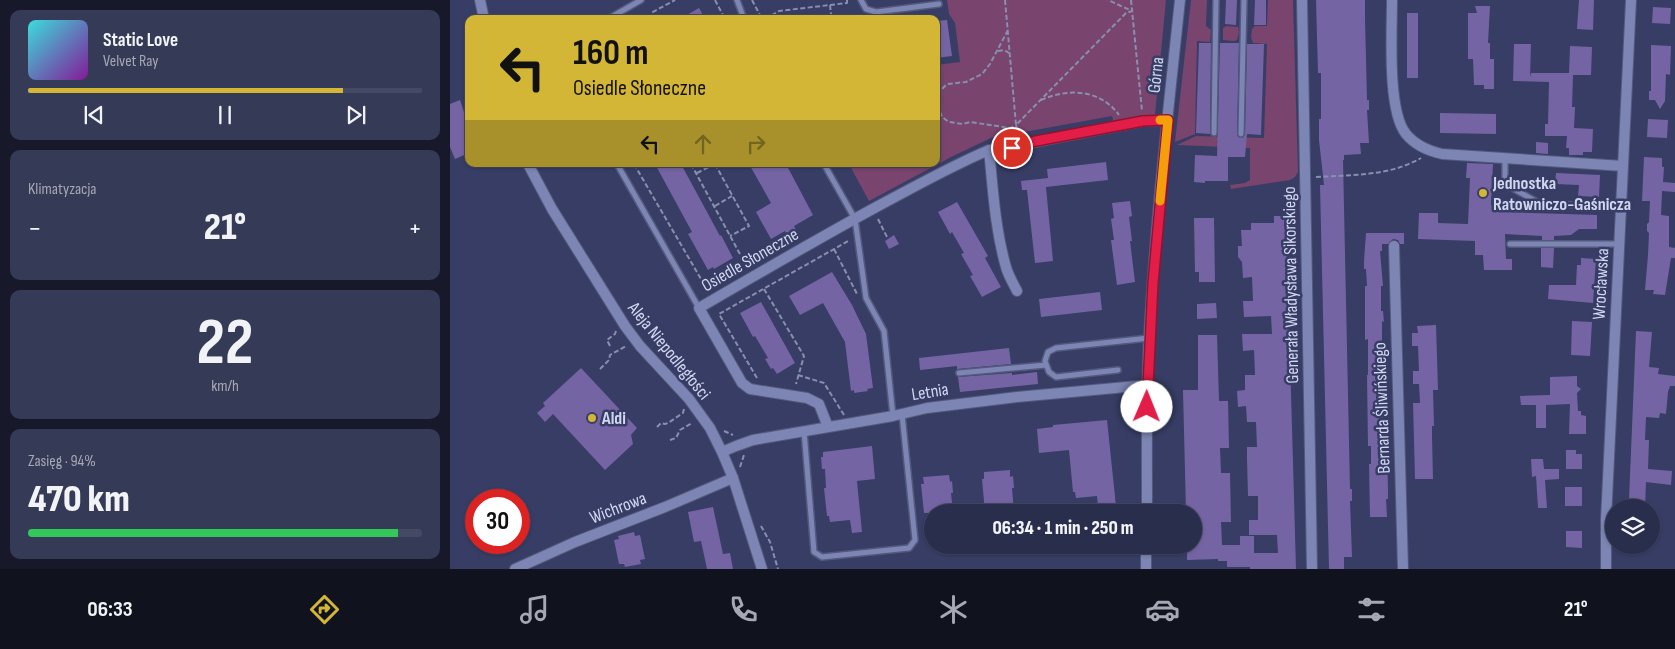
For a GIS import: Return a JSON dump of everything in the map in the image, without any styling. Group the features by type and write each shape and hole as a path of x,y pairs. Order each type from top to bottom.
{"street":[{"path":"480,0 483,15"},
{"name":"Górna","path":"1147,504 1149,338 1156,243 1180,0"},
{"name":"Generała Władysława Sikorskiego","path":"1302,0 1312,569"},
{"path":"1392,0 1393,94 1396,114 1405,133 1419,145 1432,152 1442,154 1623,166"},
{"name":"Wrocławska","path":"1606,569 1607,510 1631,0"},
{"name":"Osiedle Słoneczne","path":"828,427 819,404 806,398 750,389 742,383 699,308 751,276 855,219 946,170 989,150 1012,148 1020,144 1143,121 1168,120"},
{"path":"989,150 995,207 1003,255 1006,269 1017,291"},
{"name":"Aleja Niepodległości","path":"530,167 552,208 625,326 640,346 697,410 710,428 733,478 762,569"},
{"name":"Bernarda Śliwińskiego","path":"1394,246 1403,569"},
{"name":"Letnia","path":"722,452 753,440 927,408 1008,398 1148,385"},
{"name":"Wichrowa","path":"515,569 575,542 733,478"},
{"path":"1146,554 1146,569"}],"lane":[{"path":"615,15 641,0"},
{"path":"738,0 743,15"},
{"path":"861,0 866,9 876,12 940,4"},
{"path":"1214,134 1216,0"},
{"path":"1241,134 1244,0"},
{"path":"1506,158 1505,184 1539,204 1621,208"},
{"path":"619,167 699,308"},
{"path":"804,432 814,552 822,557 909,548 915,540 884,331 866,298 855,219 826,167"},
{"path":"1510,244 1619,244"},
{"path":"1118,370 1056,377 1049,372 1046,365 1048,352 1056,348 1149,338"},
{"path":"959,373 1046,365"}],"path":[{"path":"650,15 650,13 675,0"},
{"path":"714,0 723,15"},
{"path":"752,0 761,15"},
{"path":"772,15 779,11 847,3 847,0"},
{"path":"1005,0 1016,125 1020,144"},
{"path":"940,112 942,117 949,122 963,124 970,122 1010,128 1016,125 1126,13 1132,11 1108,0"},
{"path":"1131,0 1143,121"},
{"path":"830,5 832,15"},
{"path":"940,91 948,84 966,82 982,74 1008,30"},
{"path":"996,52 1004,50 1010,54"},
{"path":"1055,85 1054,91 1059,94"},
{"path":"1039,101 1059,94 1076,92 1089,94 1116,111 1124,125"},
{"path":"1305,178 1377,173 1411,164 1432,152"},
{"path":"636,167 713,300"},
{"path":"692,167 751,276"},
{"path":"696,174 709,167"},
{"path":"717,167 749,226 730,236"},
{"path":"714,207 732,196"},
{"path":"875,214 887,237"},
{"path":"760,383 719,314 851,240 857,230"},
{"path":"834,249 860,301"},
{"path":"764,289 804,356 795,386"},
{"path":"610,346 607,340 615,334 616,330"},
{"path":"600,369 609,360 610,355 626,346"},
{"path":"798,376 824,383 844,415"},
{"path":"657,427 662,423 668,423 683,412 684,406"},
{"path":"670,440 676,438 680,430 688,424 696,424"}],"shaded area":[{"path":"947,0 1166,0 1155,115 1114,124 1112,116 991,138 940,163 940,64 960,62 955,23 949,14"},
{"path":"1191,0 1207,0 1206,26 1211,30 1210,42 1197,41 1195,134 1175,142"},
{"path":"1268,0 1293,0 1298,172 1290,180 1231,189 1230,185 1245,183 1250,180 1250,148 1177,145 1196,136 1264,138 1267,44 1253,43 1251,37 1252,29 1255,26 1267,26"},
{"path":"1226,26 1238,27 1237,40 1223,40 1223,28"},
{"path":"851,167 932,167 869,201"}],"building":[{"path":"1226,0 1237,0 1236,25 1225,24"},
{"path":"1255,0 1266,0 1266,25 1254,25"},
{"path":"1316,0 1365,0 1369,143 1360,143 1361,154 1344,155 1343,160 1350,489 1352,489 1352,501 1350,501 1352,557 1344,557 1344,569 1329,569 1320,185 1324,185 1319,140 1321,73 1318,73"},
{"path":"1579,0 1594,0 1593,30 1577,29"},
{"path":"1475,6 1490,6 1488,43 1490,43 1490,59 1494,59 1494,89 1484,89 1484,85 1474,85 1473,59 1468,59 1468,13 1477,13"},
{"path":"1653,7 1671,8 1670,24 1652,23"},
{"path":"699,8 703,15 687,15"},
{"path":"1407,13 1418,13 1418,78 1407,78"},
{"path":"947,20 952,56 940,58 940,21"},
{"path":"1199,43 1211,43 1210,134 1196,133"},
{"path":"1220,43 1239,43 1237,134 1241,138 1245,134 1247,44 1264,44 1261,135 1247,134 1245,157 1228,157 1228,181 1194,182 1195,155 1217,156"},
{"path":"1514,44 1531,44 1530,77 1531,73 1569,73 1570,46 1592,47 1591,75 1573,75 1572,107 1575,107 1574,128 1593,129 1592,152 1583,152 1583,155 1569,155 1569,148 1566,148 1567,136 1545,136 1545,124 1548,124 1549,82 1513,81"},
{"path":"1651,45 1671,46 1670,75 1666,74 1665,101 1660,109 1655,100 1649,100 1649,91 1651,91"},
{"path":"460,100 465,115 465,155 455,159 450,147 450,104"},
{"path":"1440,113 1496,114 1496,134 1440,133"},
{"path":"1648,119 1668,120 1667,138 1647,137"},
{"path":"1536,142 1548,143 1548,154 1536,153"},
{"path":"1644,157 1662,158 1662,167 1664,167 1663,182 1675,183 1675,192 1662,191 1661,215 1669,216 1669,247 1675,248 1675,258 1671,258 1665,295 1653,294 1654,290 1645,290 1649,233 1647,231 1647,224 1649,222 1650,201 1642,201"},
{"path":"1106,162 1108,180 1046,187 1053,261 1035,263 1027,190 1022,190 1021,181 1048,178 1047,169"},
{"path":"1467,163 1493,164 1491,205 1503,206 1503,212 1597,215 1597,229 1579,229 1571,235 1554,236 1554,240 1542,240 1542,236 1505,234 1506,259 1512,259 1512,270 1484,270 1483,255 1475,255 1475,241 1418,239 1419,213 1438,213 1438,223 1468,224 1470,178 1466,178"},
{"path":"657,167 683,167 733,258 714,269 713,267 708,270 688,234 692,232"},
{"path":"751,167 788,167 813,215 794,226 796,230 787,235 785,231 771,239 756,212 771,203"},
{"path":"1556,173 1600,175 1599,197 1578,196 1579,185 1555,184"},
{"path":"1130,201 1132,216 1129,217 1132,241 1130,241 1135,282 1117,285 1111,240 1114,240 1111,219 1114,218 1112,203"},
{"path":"957,202 988,256 985,258 1001,287 982,297 970,276 973,275 961,254 964,253 952,232 950,234 938,212"},
{"path":"1274,216 1286,216 1296,569 1250,569 1250,567 1227,567 1227,561 1218,561 1218,559 1187,560 1187,554 1202,554 1202,504 1186,504 1183,390 1198,390 1198,335 1217,335 1219,401 1228,401 1229,448 1220,448 1221,473 1230,473 1231,522 1221,522 1222,545 1240,545 1240,536 1254,536 1254,553 1278,553 1277,535 1249,535 1249,520 1258,520 1258,496 1248,496 1247,458 1247,447 1257,447 1256,422 1247,422 1246,406 1238,407 1237,391 1245,390 1245,375 1255,375 1254,350 1243,351 1242,334 1272,334 1271,316 1244,317 1243,301 1253,301 1252,277 1243,278 1242,262 1238,257 1238,246 1242,246 1241,230 1251,230 1251,223 1274,223"},
{"path":"1194,218 1214,218 1215,282 1199,282 1199,272 1195,272"},
{"path":"1366,233 1404,233 1404,244 1400,244 1398,240 1393,239 1388,244 1382,244 1382,251 1380,251 1383,286 1381,286 1381,311 1383,311 1384,322 1382,321 1382,346 1384,346 1385,393 1383,393 1386,429 1385,454 1387,454 1387,517 1370,517 1369,464 1371,464 1371,446 1368,446 1368,339 1365,340 1365,286 1367,286 1366,269 1364,269"},
{"path":"894,235 899,244 889,249 885,241"},
{"path":"1541,248 1554,248 1553,268 1541,267"},
{"path":"1581,258 1596,259 1593,303 1548,299 1549,285 1576,285 1577,265 1581,265"},
{"path":"832,272 852,305 866,334 873,388 867,389 868,391 854,393 854,390 851,391 845,342 823,303 800,315 789,296"},
{"path":"1100,292 1102,310 1041,317 1039,299"},
{"path":"761,302 795,363 777,374 773,368 771,369 765,359 768,358 755,336 753,337 740,313"},
{"path":"1216,303 1217,318 1197,319 1197,304"},
{"path":"1572,321 1592,322 1590,356 1571,355"},
{"path":"1436,325 1438,390 1433,390 1433,479 1415,479 1413,403 1420,403 1419,384 1413,384 1413,371 1419,371 1418,346 1412,346 1412,333 1418,333 1417,326"},
{"path":"1636,331 1652,332 1649,367 1659,368 1658,374 1675,376 1675,386 1670,386 1668,392 1666,414 1660,413 1659,418 1646,417 1645,440 1649,440 1648,469 1672,471 1671,485 1646,482 1645,499 1629,499"},
{"path":"1009,348 1011,364 957,369 957,366 920,370 919,358"},
{"name":"Aldi","path":"581,368 637,428 631,435 633,444 605,470 553,414 545,422 537,413 545,406 543,403"},
{"path":"1037,372 1038,384 960,392 958,377"},
{"path":"1577,376 1577,386 1581,389 1577,393 1578,411 1581,411 1581,415 1586,416 1586,434 1569,434 1570,404 1546,405 1546,428 1536,428 1536,405 1521,405 1520,396 1550,395 1550,377"},
{"path":"1107,420 1116,504 1098,504 1097,496 1076,498 1075,492 1073,492 1069,450 1039,453 1037,429 1053,427 1053,425"},
{"path":"872,446 875,479 857,481 862,532 852,533 850,520 830,522 829,516 827,516 824,488 826,488 825,469 822,469 821,457 823,457 823,452"},
{"path":"1566,450 1576,450 1576,454 1582,454 1582,469 1566,469"},
{"path":"1531,459 1543,459 1544,469 1559,469 1559,479 1545,480 1547,508 1538,508 1536,476 1532,477"},
{"path":"1010,470 1010,477 1013,476 1013,504 984,504 982,479 984,479 984,472"},
{"path":"949,475 950,482 952,481 952,504 924,504 924,513 921,484 924,484 923,477"},
{"path":"1565,487 1582,487 1582,506 1565,506"},
{"path":"713,507 723,554 730,553 733,569 707,569 701,541 694,542 688,512"},
{"path":"1566,531 1582,531 1582,548 1566,547"},
{"path":"634,532 635,536 640,535 645,559 640,560 641,564 625,567 624,564 619,564 614,540 619,539 618,536"}],"slow traffic":[{"path":"1160,120 1168,120 1160,201"}],"place":[{"name":"Jednostka Ratowniczo-Gaśnicza","path":"1483,193"},
{"name":"Aldi","path":"592,418"}],"route":[{"path":"1012,148 1020,144 1143,121 1168,120 1153,283 1147,407"}]}
